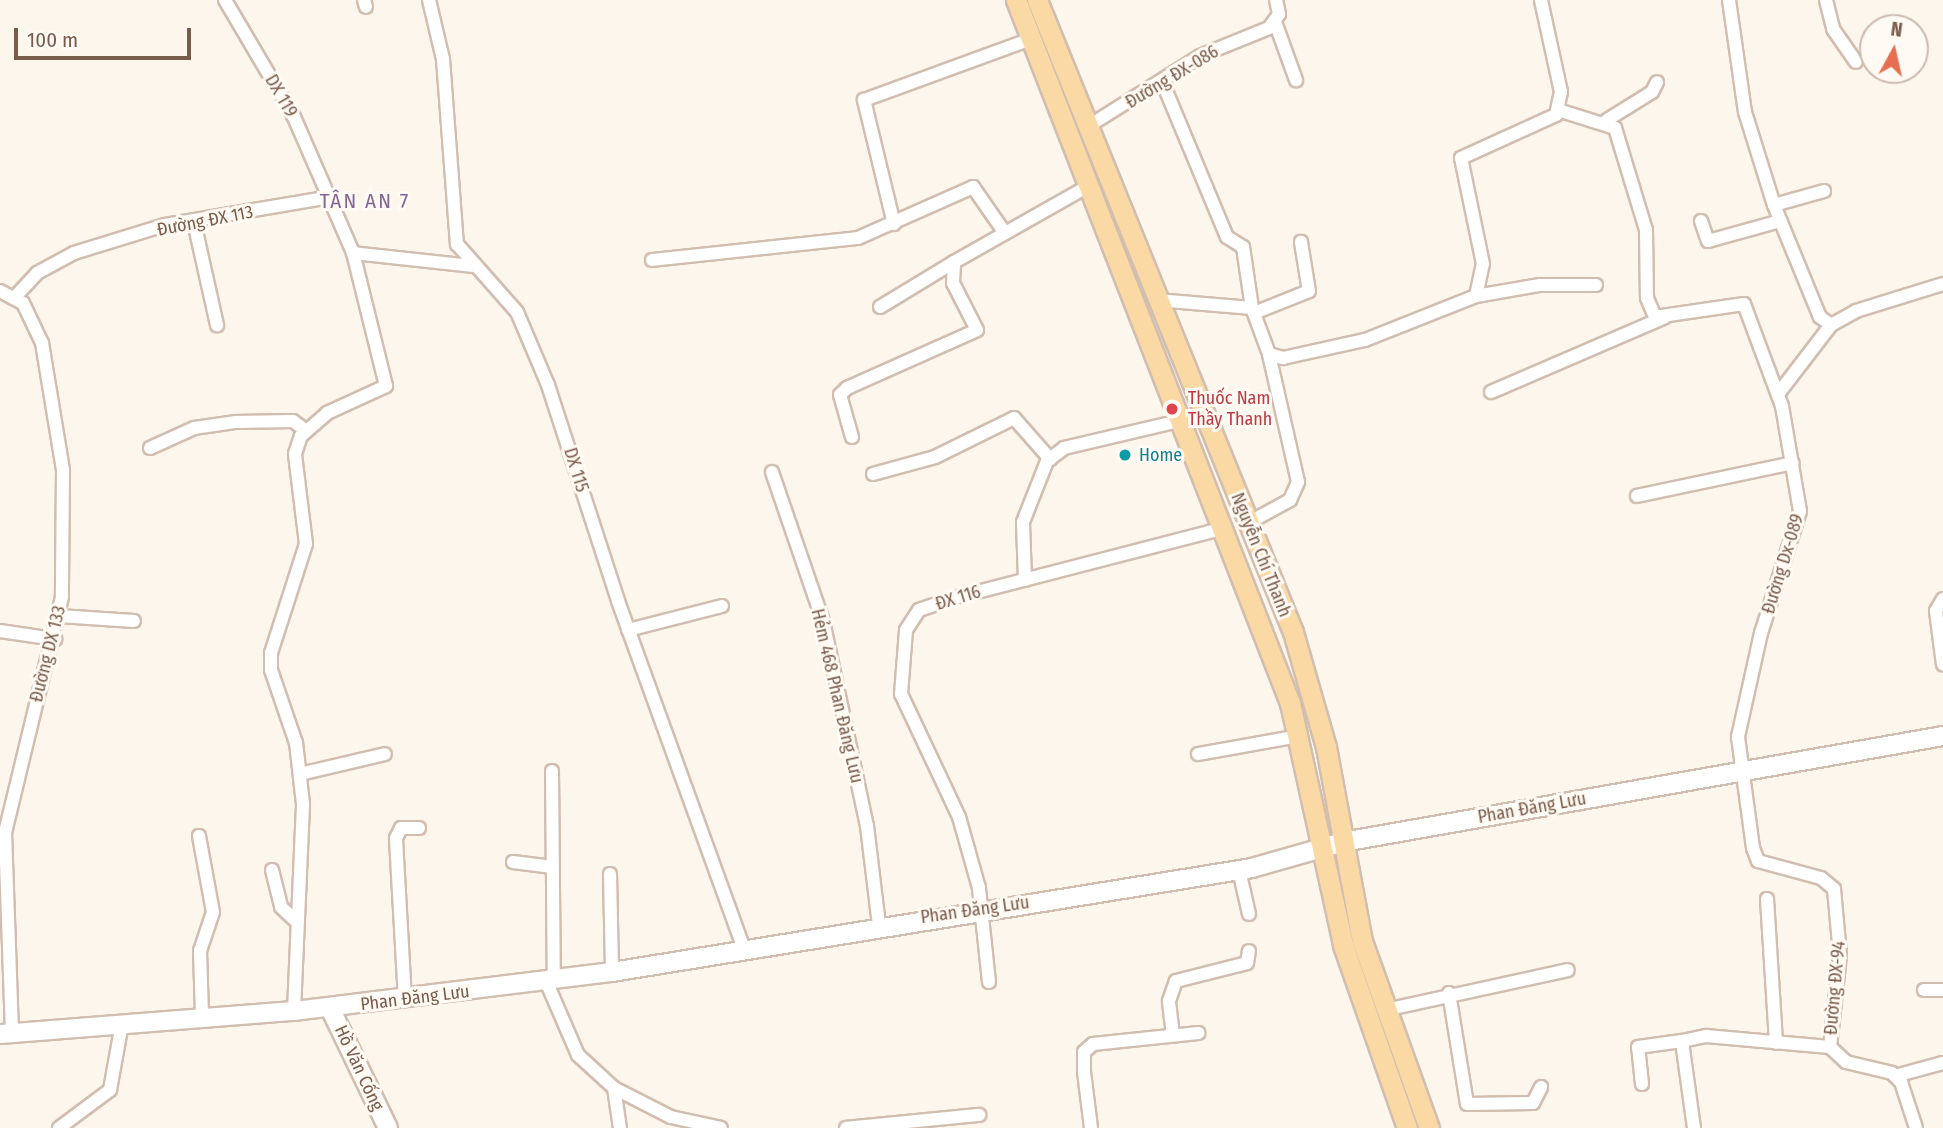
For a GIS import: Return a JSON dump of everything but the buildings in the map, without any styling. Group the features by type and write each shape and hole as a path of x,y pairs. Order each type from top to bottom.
{"main road":[{"name":"Nguyễn Chí Thanh","path":"1016,0 1183,420 1298,736 1343,945 1407,1128"},
{"name":"Nguyễn Chí Thanh","path":"1037,0 1248,523 1314,698 1362,941 1429,1128"},
{"path":"1137,308 1157,300"}],"street":[{"name":"DX 119","path":"225,0 294,117 330,197 353,253 386,386 305,430"},
{"name":"DX 115","path":"429,0 443,60 455,232 471,266 517,312 548,385 628,630 744,949"},
{"path":"1276,0 1275,22 1296,80"},
{"path":"1541,0 1561,92 1558,110"},
{"path":"1729,0 1745,112 1774,205 1820,317 1831,325"},
{"path":"1826,0 1833,29 1856,62"},
{"name":"Đường ĐX-086","path":"1087,127 1162,81 1275,22"},
{"path":"894,224 864,100 1031,39"},
{"path":"1162,81 1227,237 1243,247 1253,310 1269,354 1298,482 1290,500 1248,523"},
{"path":"1476,296 1483,264 1461,158 1558,110 1607,120 1652,92 1657,82"},
{"path":"1607,120 1631,166 1646,230 1649,309 1665,317"},
{"path":"880,307 1090,185"},
{"path":"652,260 846,240 894,224 973,187 1005,233"},
{"path":"1774,205 1824,191"},
{"name":"Đường ĐX 113","path":"14,298 37,273 74,253 194,222 330,197"},
{"path":"1701,221 1708,241 1780,221"},
{"path":"194,222 217,326"},
{"path":"1157,300 1253,310 1309,291 1301,242"},
{"path":"353,253 471,266"},
{"path":"852,437 841,396 847,388 977,330 953,283 954,262"},
{"path":"1778,394 1831,325 1856,311 1943,284"},
{"path":"1269,354 1299,356 1365,340 1476,296 1540,285 1596,285"},
{"name":"Đường DX 133","path":"0,291 23,303 42,343 64,470 59,616 5,832 6,1033"},
{"name":"Đường Dx-089","path":"1665,317 1744,304 1778,394 1793,463 1800,511 1761,633 1738,737 1739,772"},
{"path":"1491,392 1665,317"},
{"path":"873,474 935,457 1014,418 1050,459"},
{"path":"1025,580 1023,522 1050,459 1064,448 1183,420"},
{"path":"150,448 194,428 235,422 293,421 305,430 296,454 306,544 271,670 296,743 300,774 294,1011"},
{"path":"1637,496 1793,463"},
{"name":"Hẻm 468 Phan Đăng Lưu","path":"772,472 823,621 867,825 879,925"},
{"name":"ĐX 116","path":"989,982 983,909 959,817 901,694 900,650 919,611 1224,528"},
{"path":"1942,659 1936,611 1943,599"},
{"path":"628,630 722,606"},
{"path":"59,616 134,621"},
{"path":"0,631 55,639"},
{"path":"1198,754 1298,736"},
{"name":"Phan Đăng Lưu","path":"6,1033 330,1008 612,972 879,925 1240,870 1322,851 1343,842 1943,736"},
{"path":"300,774 385,754"},
{"path":"552,771 550,981 578,1055 614,1088 671,1117 721,1128"},
{"name":"Đường ĐX-94","path":"1739,772 1758,861 1821,878 1834,889 1840,955 1830,1047 1846,1062 1895,1076"},
{"path":"405,1000 396,838 401,828 419,828"},
{"path":"199,836 213,912 200,951 202,1016"},
{"path":"513,862 552,867"},
{"path":"272,870 281,907 298,922"},
{"path":"1240,870 1249,914"},
{"path":"610,874 612,972"},
{"path":"1767,899 1776,1042"},
{"path":"1173,1035 1169,1000 1176,981 1247,963 1249,951"},
{"path":"1385,1010 1449,993 1568,970"},
{"path":"1924,990 1943,990"},
{"path":"1449,993 1467,1104 1533,1103 1541,1087"},
{"name":"Hồ Văn Cống","path":"330,1008 388,1128"},
{"path":"59,1128 110,1090 122,1023"},
{"path":"1090,1128 1084,1052 1093,1044 1198,1033"},
{"path":"1642,1084 1638,1047 1706,1037 1830,1047"},
{"path":"1682,1041 1694,1128"},
{"path":"1916,1128 1895,1076 1943,1063"},
{"path":"614,1088 620,1128"},
{"path":"846,1128 979,1115"}],"place":[{"name":"Thuốc Nam Thầy Thanh","path":"1172,409"},
{"name":"Home","path":"1125,455"}],"district":[{"name":"TÂN AN 7","path":"365,201"}]}
